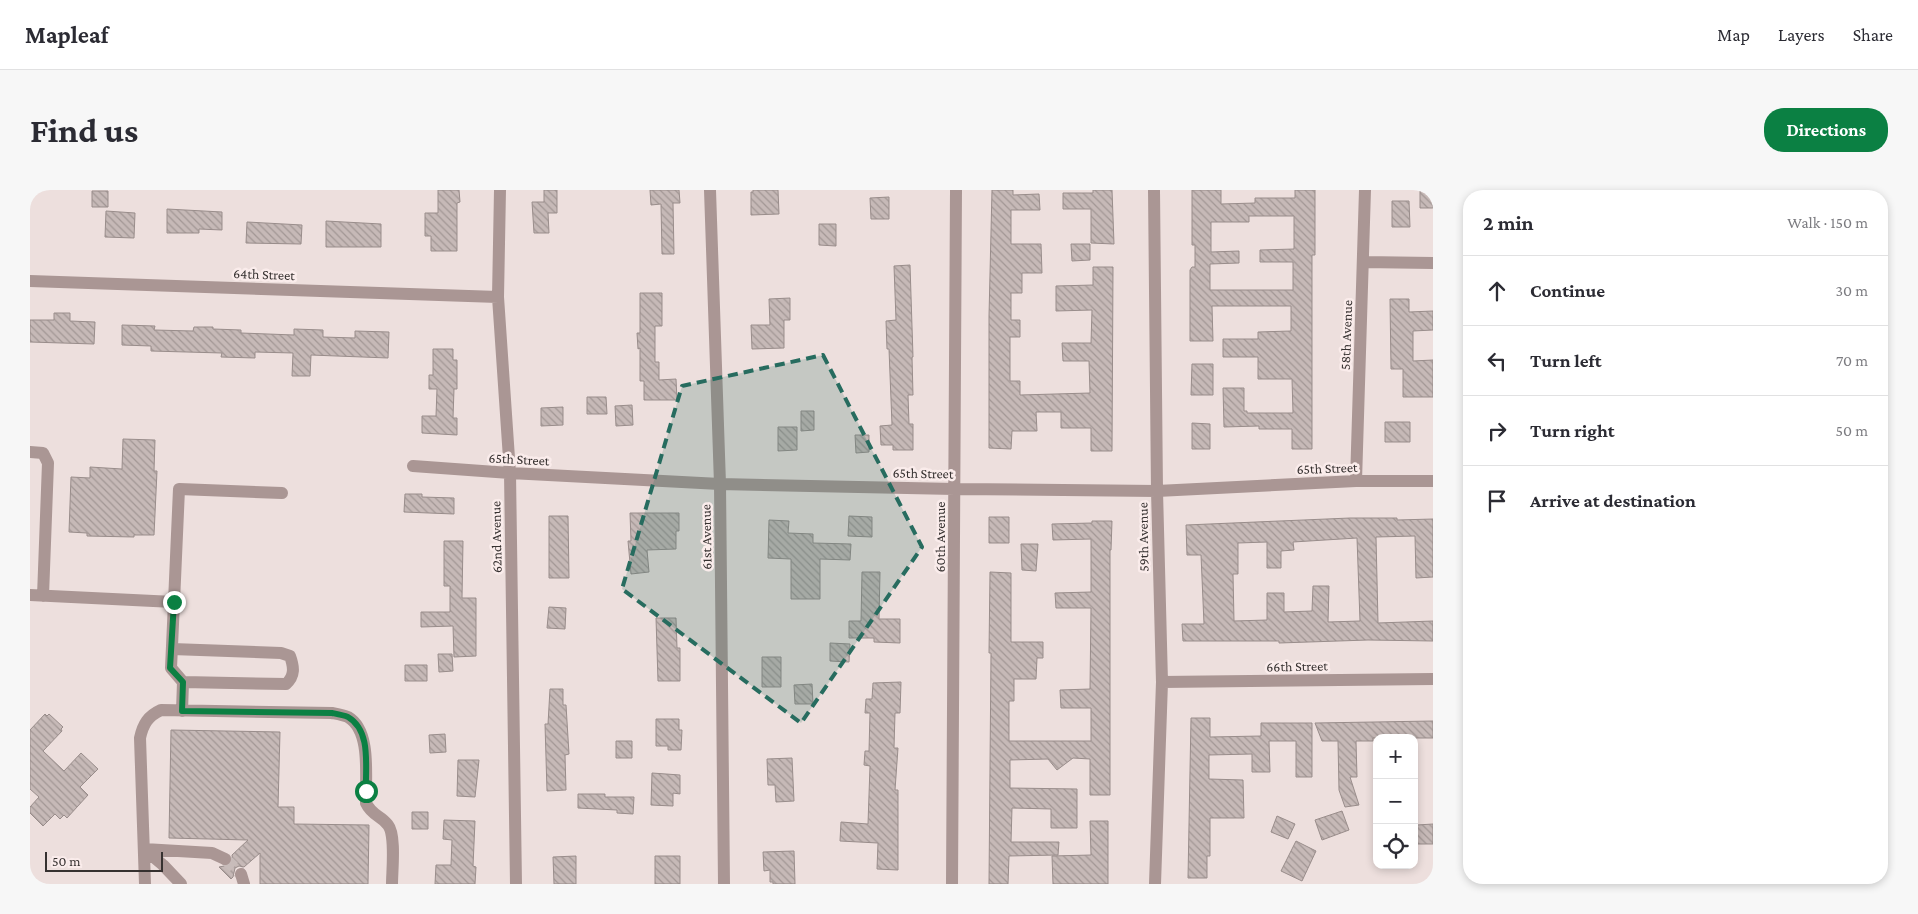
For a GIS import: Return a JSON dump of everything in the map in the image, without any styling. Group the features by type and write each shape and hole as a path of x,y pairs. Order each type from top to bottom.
{"street":[{"name":"62nd Avenue","path":"500,190 498,297 510,474 516,884"},
{"name":"61st Avenue","path":"710,190 720,484 724,884"},
{"name":"60th Avenue","path":"952,884 956,190"},
{"name":"59th Avenue","path":"1154,190 1157,491 1162,682 1155,884"},
{"name":"58th Avenue","path":"1356,481 1365,190"},
{"path":"1363,262 1433,263"},
{"name":"64th Street","path":"30,281 498,297"},
{"path":"30,452 42,453 48,463 43,596"},
{"name":"65th Street","path":"413,466 510,474 720,484 955,489 1157,491 1356,481 1433,481"},
{"path":"182,711 183,682 170,668 179,489 282,493"},
{"path":"30,595 174,602"},
{"path":"172,649 281,653 290,656 294,668 291,679 286,684 183,682"},
{"name":"66th Street","path":"1162,682 1433,679"},
{"path":"144,884 140,738 142,727 149,717 162,710 332,713 347,717 358,726 364,741 366,803 370,811 388,825 392,836 392,884"},
{"path":"144,849 212,853 225,858"},
{"path":"144,849 181,884"}],"highlighted area":[{"path":"823,355 922,547 801,723 622,589 682,386"}],"building":[{"path":"438,190 459,190 460,202 457,203 457,251 431,251 431,236 425,236 425,213 438,213"},
{"path":"544,190 557,190 557,213 548,213 549,233 534,233 532,202 544,202"},
{"path":"650,190 679,190 680,203 673,203 674,254 662,254 661,204 651,205"},
{"path":"753,190 778,190 779,214 751,215 751,192"},
{"path":"992,190 1013,190 1013,195 1039,194 1040,210 1011,210 1011,244 1041,244 1042,273 1022,273 1022,293 1011,293 1011,320 1020,320 1020,337 1010,337 1010,381 1020,381 1020,395 1090,393 1089,361 1063,361 1062,343 1091,343 1092,310 1056,311 1056,286 1093,285 1093,267 1113,267 1112,451 1091,451 1091,428 1061,428 1061,412 1036,412 1037,431 1012,431 1011,449 989,448 989,316"},
{"path":"1093,190 1112,190 1114,244 1091,243 1091,209 1063,209 1063,193 1093,193"},
{"path":"1192,190 1221,190 1221,204 1255,203 1255,198 1295,198 1295,190 1315,190 1315,255 1312,255 1312,449 1292,449 1292,429 1259,429 1259,426 1224,427 1223,388 1244,388 1244,411 1247,411 1247,413 1293,413 1292,379 1258,379 1258,357 1223,357 1223,339 1258,339 1258,332 1291,331 1291,306 1212,306 1213,341 1190,341 1190,270 1192,267 1195,267 1195,245 1192,245","holes":["1249,216 1294,216 1294,249 1260,250 1260,262 1293,262 1293,290 1210,290 1210,264 1239,263 1239,251 1211,252 1211,222 1249,222"]},
{"path":"1420,190 1433,190 1433,208 1420,208"},
{"path":"92,191 108,191 108,207 92,207"},
{"path":"889,197 889,219 871,219 870,198"},
{"path":"1392,201 1409,201 1410,227 1392,227"},
{"path":"167,209 222,212 222,230 199,229 199,233 167,233"},
{"path":"106,211 135,213 134,238 105,237"},
{"path":"326,221 381,224 381,247 326,247"},
{"path":"247,222 302,225 301,244 246,243"},
{"path":"819,224 836,224 836,246 819,245"},
{"path":"1071,244 1090,244 1090,260 1072,261"},
{"path":"910,265 913,395 908,395 909,424 913,424 913,450 893,450 893,445 881,445 880,426 892,425 886,321 896,320 894,266"},
{"path":"640,293 662,293 662,326 655,326 655,362 659,362 659,380 676,379 677,400 644,400 644,381 640,381 640,348 638,349 637,333 640,333"},
{"path":"790,298 790,320 784,320 784,348 752,349 751,325 770,325 769,299"},
{"path":"1390,299 1409,299 1409,312 1433,311 1433,330 1413,331 1413,361 1433,360 1433,397 1403,397 1403,369 1391,369"},
{"path":"54,313 70,313 70,321 95,322 94,344 30,342 30,320 54,320"},
{"path":"122,325 155,326 154,330 193,331 194,327 213,327 213,329 241,330 241,333 294,335 294,329 323,330 323,337 355,338 355,331 389,332 388,358 311,355 310,376 292,376 293,353 255,352 255,358 221,357 222,353 151,351 151,346 122,345"},
{"path":"433,349 453,349 453,360 457,360 457,389 454,389 453,418 457,418 457,435 422,433 422,416 436,416 437,389 429,389 429,375 433,375"},
{"path":"1192,364 1213,364 1213,395 1191,395"},
{"path":"587,397 606,397 607,414 587,414"},
{"path":"632,405 633,425 616,426 615,406"},
{"path":"563,407 563,425 541,426 541,408"},
{"path":"801,411 814,411 814,430 801,431"},
{"path":"1385,422 1410,422 1410,442 1385,442"},
{"path":"1192,423 1210,424 1210,449 1192,449"},
{"path":"778,427 797,427 797,450 778,451"},
{"path":"855,435 869,435 869,452 856,453"},
{"path":"123,439 155,440 154,471 157,471 154,535 134,535 134,537 87,536 87,533 69,532 71,477 90,478 90,467 122,469"},
{"path":"405,494 422,494 422,497 454,498 454,514 404,512"},
{"path":"630,513 679,513 676,549 647,550 649,572 631,574 628,541 631,541"},
{"path":"549,516 568,516 569,578 549,578"},
{"path":"849,516 872,517 872,537 848,536"},
{"path":"989,517 1009,517 1009,543 989,543"},
{"path":"1350,518 1433,519 1433,577 1416,578 1415,536 1376,537 1378,623 1433,621 1433,641 1368,640 1279,643 1279,641 1183,641 1182,624 1204,624 1201,555 1187,555 1186,525","holes":["1357,538 1360,621 1328,622 1329,586 1313,586 1312,611 1284,612 1284,593 1267,593 1267,620 1234,621 1233,574 1238,574 1238,543 1267,542 1267,568 1281,568 1281,551 1294,550 1293,542"]},
{"path":"769,520 789,521 788,533 813,534 813,543 851,544 850,560 820,559 820,599 791,599 791,559 768,558"},
{"path":"1092,521 1112,521 1110,550 1110,795 1090,795 1090,759 1073,758 1057,770 1048,759 1010,760 1010,788 1077,789 1077,828 1051,828 1051,809 1012,808 1011,842 1059,842 1058,855 1009,856 1008,884 989,884 990,572 1011,573 1011,642 1043,642 1043,658 1037,658 1036,679 1014,679 1014,701 1009,701 1009,741 1091,741 1091,708 1061,708 1060,690 1090,689 1091,608 1056,608 1055,593 1091,592 1091,539 1053,540 1052,524 1092,523"},
{"path":"444,541 463,541 462,598 476,598 476,656 454,657 453,626 421,627 421,612 450,612 450,586 444,586"},
{"path":"1021,544 1038,544 1036,571 1022,570"},
{"path":"862,572 880,572 879,619 900,619 900,643 874,642 874,638 849,638 849,621 861,621"},
{"path":"549,607 566,608 565,629 547,628"},
{"path":"656,618 676,618 677,648 680,648 680,681 658,681"},
{"path":"830,643 850,644 849,662 830,661"},
{"path":"438,654 452,654 453,671 439,672"},
{"path":"762,657 781,657 781,687 762,687"},
{"path":"405,665 427,665 427,681 405,681"},
{"path":"901,682 900,713 895,713 894,748 898,748 895,790 898,790 898,870 877,869 878,843 840,841 841,822 868,824 870,766 864,765 865,751 869,751 870,713 865,713 866,699 872,699 873,683"},
{"path":"812,684 813,704 795,704 794,685"},
{"path":"550,689 563,689 563,705 566,705 569,754 565,755 566,790 547,791 545,724 548,724"},
{"path":"45,714 47,716 49,714 63,727 62,731 43,751 64,771 81,753 98,769 80,787 88,795 67,818 64,815 60,819 55,814 43,826 30,813 30,807 39,797 30,789 30,730"},
{"path":"1191,718 1210,718 1210,737 1261,736 1261,723 1312,723 1312,777 1296,777 1296,741 1269,741 1270,772 1252,772 1252,754 1209,755 1209,779 1243,780 1244,818 1210,818 1210,856 1207,856 1207,878 1188,878"},
{"path":"656,719 679,719 679,730 682,730 681,750 668,750 668,746 656,746"},
{"path":"1433,721 1433,738 1418,738 1418,734 1373,734 1373,741 1356,741 1357,777 1350,777 1359,805 1345,807 1339,790 1338,741 1322,741 1315,723"},
{"path":"171,730 280,732 278,807 294,807 294,824 369,825 368,884 260,884 260,853 244,867 239,866 235,868 231,879 219,867 230,865 233,862 232,855 248,840 169,838"},
{"path":"445,734 446,752 430,753 429,735"},
{"path":"616,741 632,741 632,758 616,758"},
{"path":"792,758 794,801 776,802 775,785 768,785 767,759"},
{"path":"458,760 479,760 475,797 457,796"},
{"path":"652,773 680,775 680,794 673,793 673,806 651,805"},
{"path":"578,794 605,794 605,797 634,797 633,814 617,813 617,810 578,808"},
{"path":"1342,811 1349,830 1322,840 1315,820"},
{"path":"412,812 428,812 428,829 412,829"},
{"path":"1277,816 1295,824 1288,839 1271,832"},
{"path":"444,820 475,821 473,866 476,867 475,884 435,884 436,865 451,865 452,840 443,839"},
{"path":"1090,821 1108,821 1108,884 1053,884 1052,856 1091,855"},
{"path":"1433,824 1433,844 1418,844 1418,825"},
{"path":"1296,841 1316,851 1302,881 1281,871"},
{"path":"794,851 795,884 773,884 773,882 770,882 770,870 764,871 763,852"},
{"path":"576,856 576,884 554,884 553,857"},
{"path":"655,856 680,856 680,884 655,884"}],"tunnel":[{"path":"225,859 241,874"}],"route":[{"path":"174,602 170,668 183,682 182,711 332,713 347,717 358,726 364,741 366,791"}]}
